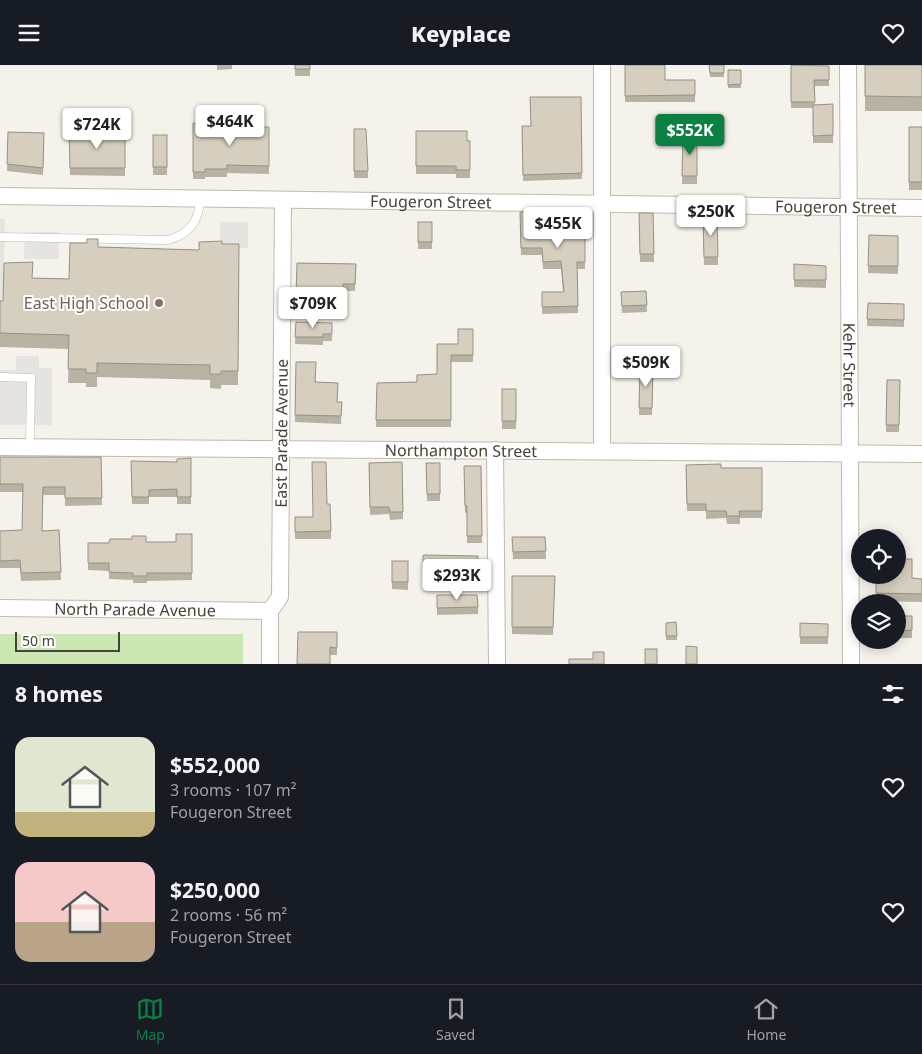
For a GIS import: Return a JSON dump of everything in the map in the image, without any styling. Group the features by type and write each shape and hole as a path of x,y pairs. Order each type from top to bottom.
{"street":[{"path":"602,65 602,451"},
{"name":"Kehr Street","path":"848,65 851,664"},
{"name":"Fougeron Street","path":"0,197 922,208"},
{"name":"East Parade Avenue","path":"270,664 270,611 280,597 283,201"},
{"name":"Northampton Street","path":"0,447 922,454"},
{"path":"495,450 497,664"},
{"name":"North Parade Avenue","path":"0,608 270,611"}],"lane":[{"path":"0,237 168,240 187,232 199,212 200,199"},
{"path":"0,377 31,378 30,447"}],"green space":[{"path":"0,634 243,634 243,664 0,664"}],"shaded area":[{"path":"0,219 5,219 3,306 0,306"},
{"path":"220,222 248,222 248,248 220,247"},
{"path":"25,232 59,232 59,259 24,259"},
{"path":"16,356 39,356 39,368 52,368 52,425 0,425 0,370 16,370"}],"building":[{"path":"295,65 310,65 310,69 295,69"},
{"path":"625,65 665,65 665,80 695,80 695,95 625,96"},
{"path":"709,65 724,65 724,73 710,73"},
{"path":"791,65 829,66 829,80 814,80 815,102 791,102"},
{"path":"865,65 922,65 922,97 865,96"},
{"path":"728,70 741,70 741,84 728,85"},
{"path":"530,97 581,97 582,173 523,175 522,126 531,126"},
{"path":"833,104 833,135 813,136 813,105"},
{"path":"233,122 246,122 246,127 269,127 269,166 227,165 227,169 205,169 205,172 193,172 193,123 208,124 208,131 233,131"},
{"path":"909,127 922,127 922,182 909,182"},
{"path":"354,129 366,129 368,171 354,171"},
{"path":"69,130 85,130 85,133 125,134 125,168 70,168"},
{"path":"416,131 467,131 467,141 470,141 470,170 456,170 456,166 416,166"},
{"path":"8,132 44,133 43,168 7,164"},
{"path":"153,135 167,135 167,167 153,167"},
{"path":"683,136 697,136 697,176 682,176"},
{"path":"570,210 585,211 585,262 577,262 578,306 542,307 542,292 564,292 561,261 543,262 542,248 521,248 520,212 534,211 534,215 570,215"},
{"path":"639,213 653,213 654,254 640,254"},
{"path":"703,217 717,217 718,257 704,257"},
{"path":"418,222 432,222 432,242 418,242"},
{"path":"869,235 898,236 898,266 868,266"},
{"path":"87,239 98,239 98,247 199,250 199,242 222,241 222,244 239,244 238,371 221,371 221,374 210,374 210,365 97,363 97,373 86,373 86,369 68,369 69,335 0,333 0,301 3,301 4,263 33,262 32,278 69,279 70,243 87,243"},
{"path":"297,263 356,264 355,284 343,284 344,293 296,296"},
{"path":"794,264 826,266 826,280 794,280"},
{"path":"646,291 647,305 622,306 621,292"},
{"path":"868,303 904,304 904,320 867,319"},
{"path":"296,322 332,323 332,334 323,334 323,337 295,337"},
{"path":"458,329 473,329 473,355 451,355 451,420 376,420 377,383 417,382 417,375 437,374 437,344 458,344"},
{"path":"296,362 316,362 315,382 338,383 337,402 342,402 341,416 295,415"},
{"path":"640,368 653,368 652,408 639,408"},
{"path":"887,380 900,380 899,425 886,425"},
{"path":"502,389 516,389 516,421 502,421"},
{"path":"0,457 101,457 102,498 65,498 65,487 43,487 42,531 59,530 61,572 21,573 20,560 0,561 0,531 22,530 23,484 0,484"},
{"path":"191,458 191,497 177,497 177,489 149,490 149,497 132,497 131,461 177,462 177,459"},
{"path":"312,462 326,462 327,504 330,504 331,531 295,532 295,517 313,517"},
{"path":"402,462 403,512 390,512 389,507 370,507 369,463"},
{"path":"426,463 440,463 440,494 427,494"},
{"path":"721,464 721,468 762,468 762,511 739,511 740,516 727,516 726,511 706,511 706,504 687,504 686,465"},
{"path":"464,466 481,466 482,536 467,536"},
{"path":"176,534 192,534 192,573 147,573 147,576 133,576 133,573 109,572 109,563 88,563 88,543 109,543 110,539 132,539 132,536 146,536 146,542 176,542"},
{"path":"512,537 545,537 546,551 513,552"},
{"path":"423,555 478,556 477,570 423,569"},
{"path":"906,559 912,559 912,578 922,579 922,594 876,593 876,584 906,584"},
{"path":"392,561 408,561 408,582 392,582"},
{"path":"512,576 555,576 553,627 512,627"},
{"path":"437,595 477,595 478,607 437,608"},
{"path":"906,616 912,616 912,630 906,630"},
{"path":"676,622 677,636 666,636 666,623"},
{"path":"800,623 828,624 828,637 800,637"},
{"path":"298,632 337,632 337,648 330,647 330,664 297,664"},
{"path":"686,646 697,647 697,664 686,664"},
{"path":"645,649 657,649 657,664 645,664"},
{"path":"593,652 604,652 604,664 569,664 569,659 593,659"}],"place":[{"name":"East High School","path":"159,303"}]}
